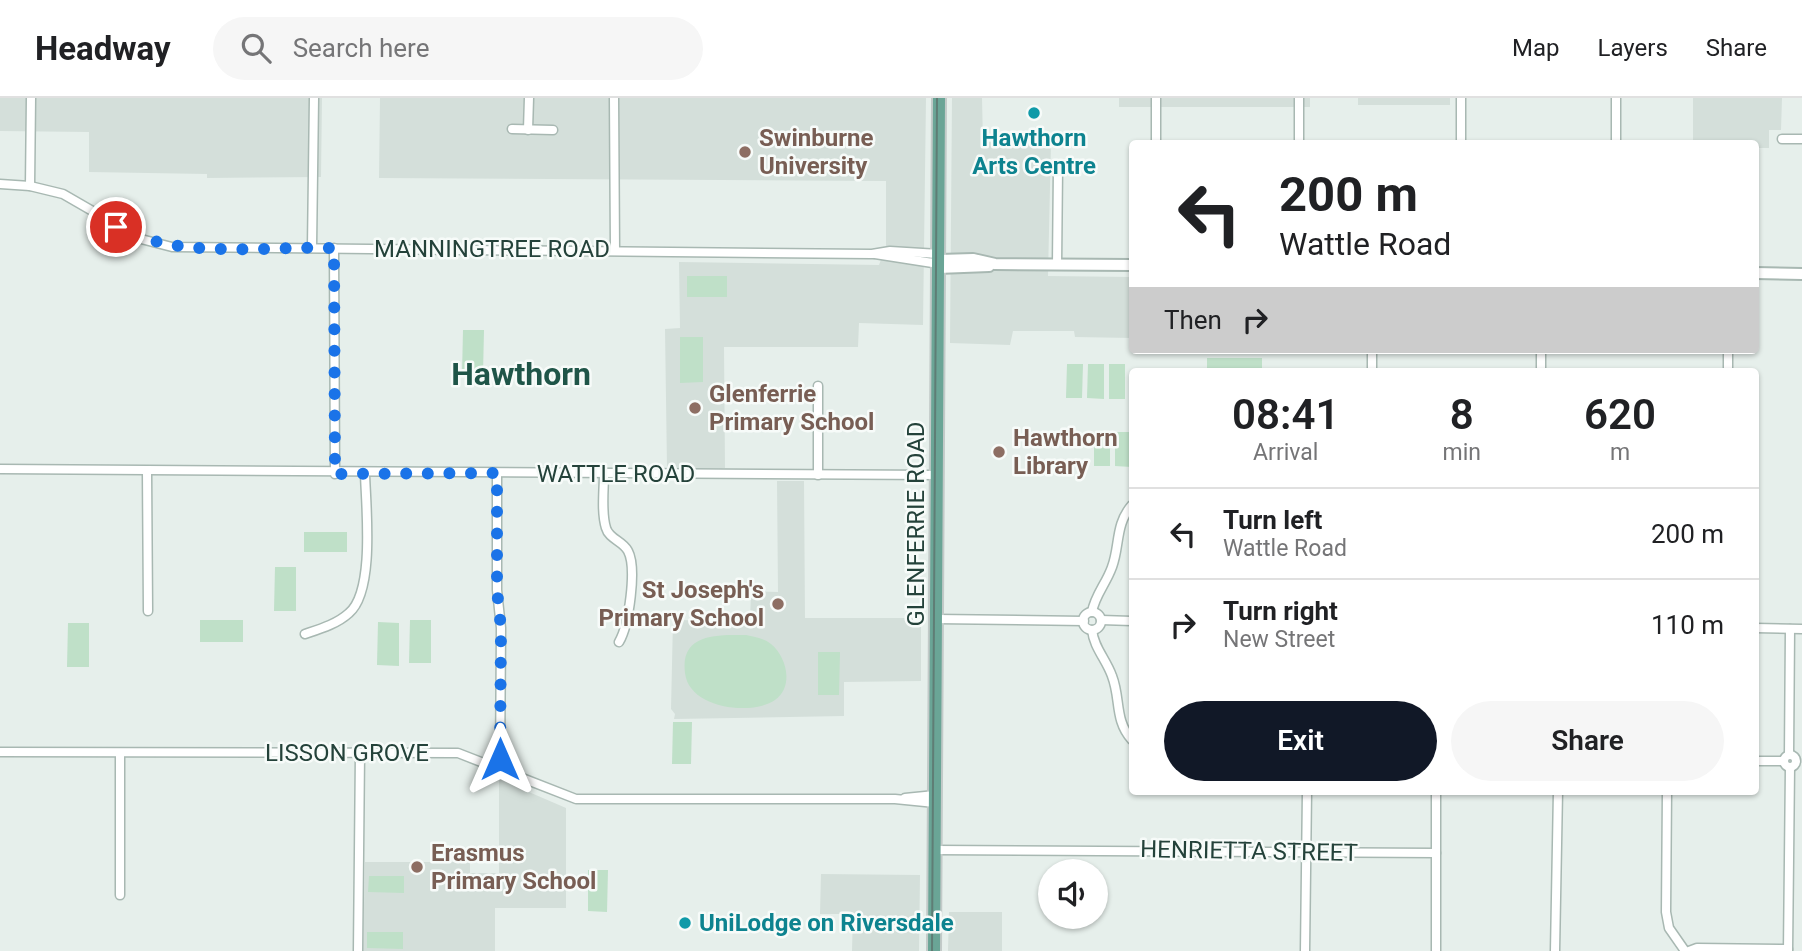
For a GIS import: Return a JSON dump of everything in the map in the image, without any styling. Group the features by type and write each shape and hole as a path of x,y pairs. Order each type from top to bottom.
{"main road":[{"name":"GLENFERRIE ROAD","path":"934,951 939,98"}],"street":[{"path":"30,186 31,98"},
{"path":"312,247 314,98"},
{"path":"528,98 528,130"},
{"path":"614,98 615,250"},
{"path":"1156,98 1156,140"},
{"path":"1299,98 1299,140"},
{"path":"1461,98 1461,140"},
{"path":"1616,98 1616,140"},
{"path":"512,130 553,130"},
{"path":"1782,139 1802,139"},
{"path":"1057,265 1058,168"},
{"name":"MANNINGTREE ROAD","path":"0,184 30,186 64,194 141,239 172,247 872,254 889,259 939,261"},
{"path":"334,248 335,474"},
{"path":"939,261 973,259 995,264 1129,265"},
{"path":"1759,273 1802,274"},
{"path":"818,386 818,475"},
{"name":"WATTLE ROAD","path":"0,469 335,474 937,475"},
{"path":"147,471 148,611"},
{"path":"497,473 497,590 501,628 500,769"},
{"path":"305,634 331,625 349,614 362,590 365,474"},
{"path":"604,474 605,526 609,534 627,550 630,558 629,603 620,642"},
{"path":"1084,621 1092,612 1094,600 1113,565 1119,527 1129,510"},
{"path":"1092,612 1101,620 1129,621"},
{"path":"936,619 1084,621 1092,630 1093,641 1113,679 1117,714 1129,737"},
{"path":"1092,630 1100,626 1101,620"},
{"path":"1759,628 1802,629"},
{"path":"1667,795 1666,912 1669,928 1687,951 1697,948 1788,950 1792,761 1790,629"},
{"name":"LISSON GROVE","path":"0,752 458,752 576,799 935,799"},
{"path":"120,752 120,895"},
{"path":"358,951 360,753"},
{"path":"1759,761 1792,761"},
{"path":"1305,951 1307,795"},
{"path":"1436,795 1436,951"},
{"path":"1555,951 1558,795"},
{"name":"HENRIETTA STREET","path":"935,849 1436,853"}],"shaded area":[{"path":"0,98 322,98 321,177 207,178 207,174 89,172 89,132 0,131"},
{"path":"380,98 926,98 923,325 859,323 858,347 724,347 725,468 667,468 665,329 680,328 679,262 879,265 886,246 886,181 379,178"},
{"path":"952,98 982,98 983,142 1051,143 1048,276 1129,277 1129,338 1075,337 1074,331 1013,331 1010,345 950,343"},
{"path":"1119,98 1310,98 1310,107 1119,107"},
{"path":"1358,98 1450,98 1450,105 1358,105"},
{"path":"1693,98 1782,98 1781,130 1769,130 1769,148 1759,148 1759,140 1693,140"},
{"name":"St Joseph's Primary School","path":"777,481 804,481 805,618 921,618 921,681 844,682 844,716 674,719 675,714 671,709 673,620 750,621 751,591 778,592"},
{"name":"Erasmus Primary School","path":"499,779 566,808 566,908 495,908 495,951 363,951 365,862 470,862 470,873 499,873"},
{"path":"821,874 920,875 919,951 852,951 853,914 820,914"},
{"path":"949,912 1002,912 1002,951 948,951"}],"green space":[{"path":"687,276 727,276 727,297 687,297"},
{"path":"463,330 484,330 483,374 462,374"},
{"path":"680,337 703,337 703,382 680,383"},
{"path":"1207,358 1262,358 1262,368 1207,368"},
{"path":"1067,364 1083,364 1082,398 1066,398"},
{"path":"1088,364 1104,364 1104,399 1087,398"},
{"path":"1109,364 1125,364 1125,399 1109,399"},
{"path":"1094,432 1110,432 1110,466 1094,466"},
{"path":"1115,432 1129,432 1129,467 1115,466"},
{"path":"304,532 347,532 347,552 304,552"},
{"path":"275,567 296,567 296,611 274,611"},
{"path":"200,620 243,620 243,642 200,642"},
{"path":"410,620 431,620 431,663 409,663"},
{"path":"378,622 399,623 399,666 377,665"},
{"path":"68,623 89,623 89,667 67,667"},
{"path":"746,635 768,642 781,656 786,680 781,694 765,705 752,708 723,706 698,695 689,685 685,673 688,650 694,643 713,636"},
{"path":"818,652 840,652 839,695 818,695"},
{"path":"673,722 692,722 691,764 672,764"},
{"path":"588,870 608,870 607,912 588,911"},
{"path":"369,876 404,876 404,893 368,892"},
{"path":"367,932 403,932 403,949 367,948"}],"tram line":[{"path":"932,951 937,98"}],"place":[{"name":"Hawthorn Arts Centre","path":"1034,113"},
{"name":"Swinburne University","path":"745,152"},
{"name":"Glenferrie Primary School","path":"695,408"},
{"name":"Hawthorn Library","path":"999,452"},
{"name":"St Joseph's Primary School","path":"778,604"},
{"name":"Erasmus Primary School","path":"417,867"},
{"name":"UniLodge on Riversdale","path":"685,923"}],"district":[{"name":"Hawthorn","path":"521,374"}],"route":[{"path":"116,227 141,239 172,247 334,248 335,474 497,473 497,590 501,618 500,759"}]}
